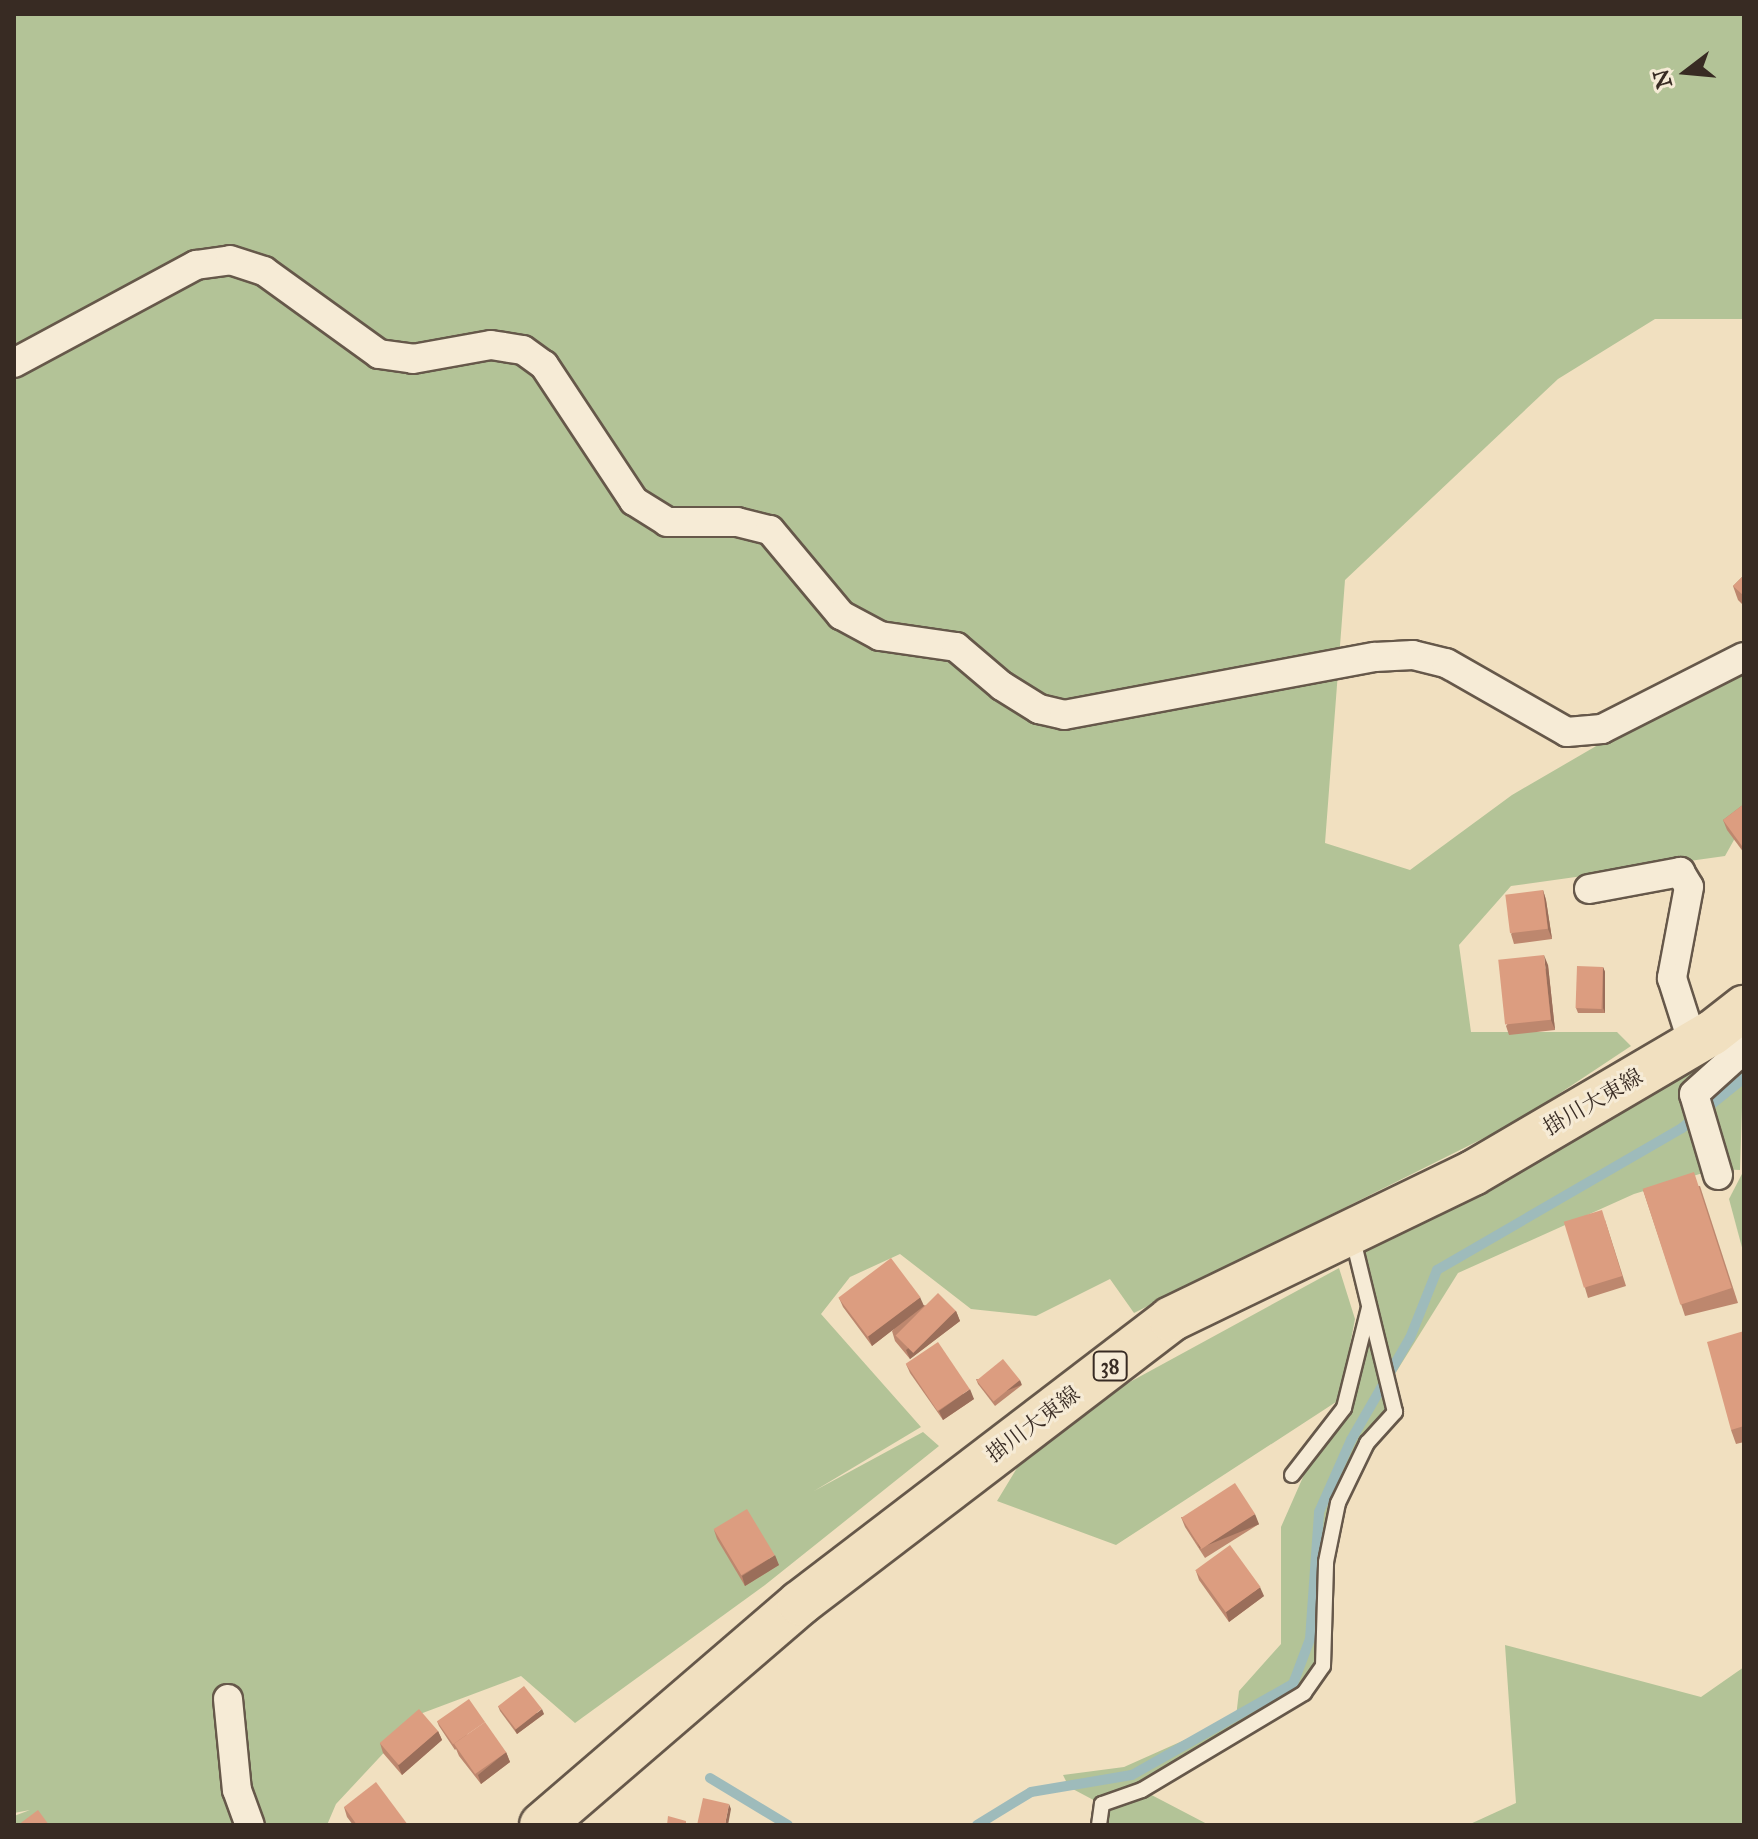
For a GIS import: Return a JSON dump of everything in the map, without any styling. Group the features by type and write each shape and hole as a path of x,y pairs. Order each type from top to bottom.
{"main road":[{"name":"掛川大東線","path":"542,1825 800,1603 1171,1319 1473,1173 1693,1044 1744,1008"}],"street":[{"path":"14,363 196,265 230,260 264,271 379,354 413,359 491,345 523,350 544,365 634,501 667,522 737,522 770,530 841,615 880,636 956,647 1002,686 1039,709 1064,715 1375,657 1413,655 1446,663 1567,732 1602,729 1744,657"},
{"path":"1589,889 1680,872 1689,887 1672,978 1693,1044"},
{"path":"1718,1175 1694,1094 1744,1049"},
{"path":"228,1699 237,1790 250,1825"}],"lane":[{"path":"1099,1825 1102,1804 1142,1790 1304,1693 1323,1666 1326,1562 1338,1503 1367,1443 1395,1412 1351,1232"},
{"path":"1292,1475 1344,1408 1369,1306"}],"green space":[{"path":"14,14 1744,14 1744,319 1655,319 1558,379 1345,580 1325,843 1410,870 1512,795 1744,660 1744,822 1725,856 1511,886 1459,945 1471,1032 1617,1032 1631,1046 1518,1121 1134,1313 1110,1279 1036,1316 971,1309 900,1254 850,1277 821,1314 921,1427 814,1491 923,1432 939,1446 765,1585 575,1723 521,1676 420,1714 336,1804 327,1825 14,1825 14,1816 30,1810 14,1813"},
{"path":"1744,1045 1740,1170 1716,1169 1634,1194 1458,1273 1393,1377 1355,1245"},
{"path":"1744,1170 1744,1255 1729,1199"},
{"path":"1339,1268 1355,1319 1343,1382 1369,1302 1395,1416 1336,1514 1330,1667 1142,1790 1209,1825 1097,1825 1101,1804 1069,1787 1063,1775 1124,1767 1236,1717 1239,1691 1281,1644 1281,1527 1336,1402 1116,1545 997,1501 1017,1468 1095,1401"},
{"path":"1505,1645 1701,1697 1744,1667 1744,1825 1468,1825 1516,1803"}],"building":[{"path":"1744,575 1744,596 1733,586"},
{"path":"1744,804 1744,844 1742,846 1723,820"},
{"path":"1543,890 1548,929 1510,933 1505,895"},
{"path":"1544,955 1551,1020 1505,1024 1498,960"},
{"path":"1577,966 1603,967 1602,1009 1576,1008"},
{"path":"1694,1172 1732,1288 1680,1305 1643,1189"},
{"path":"1602,1210 1622,1276 1584,1288 1564,1222"},
{"path":"891,1258 920,1297 868,1337 838,1298"},
{"path":"938,1293 956,1311 913,1353 896,1335"},
{"path":"1744,1331 1744,1426 1731,1430 1707,1342"},
{"path":"938,1342 970,1389 938,1411 906,1364"},
{"path":"1003,1359 1020,1380 994,1401 977,1380"},
{"path":"1235,1483 1255,1514 1201,1549 1181,1518"},
{"path":"747,1509 775,1555 741,1575 714,1529"},
{"path":"1230,1545 1261,1587 1226,1612 1195,1570"},
{"path":"524,1686 542,1709 516,1729 498,1706"},
{"path":"469,1699 485,1722 453,1744 437,1721"},
{"path":"419,1709 438,1731 399,1765 380,1743"},
{"path":"485,1722 506,1752 475,1774 454,1744"},
{"path":"376,1782 408,1825 357,1825 344,1807"},
{"path":"703,1798 729,1804 725,1825 697,1825"},
{"path":"38,1810 49,1825 18,1825"},
{"path":"668,1816 686,1821 686,1825 667,1825"}],"waterway":[{"path":"977,1825 1031,1792 1132,1775 1293,1684 1310,1639 1319,1512 1351,1440 1410,1338 1437,1270 1682,1128 1744,1078"},
{"path":"710,1778 788,1825"}]}
